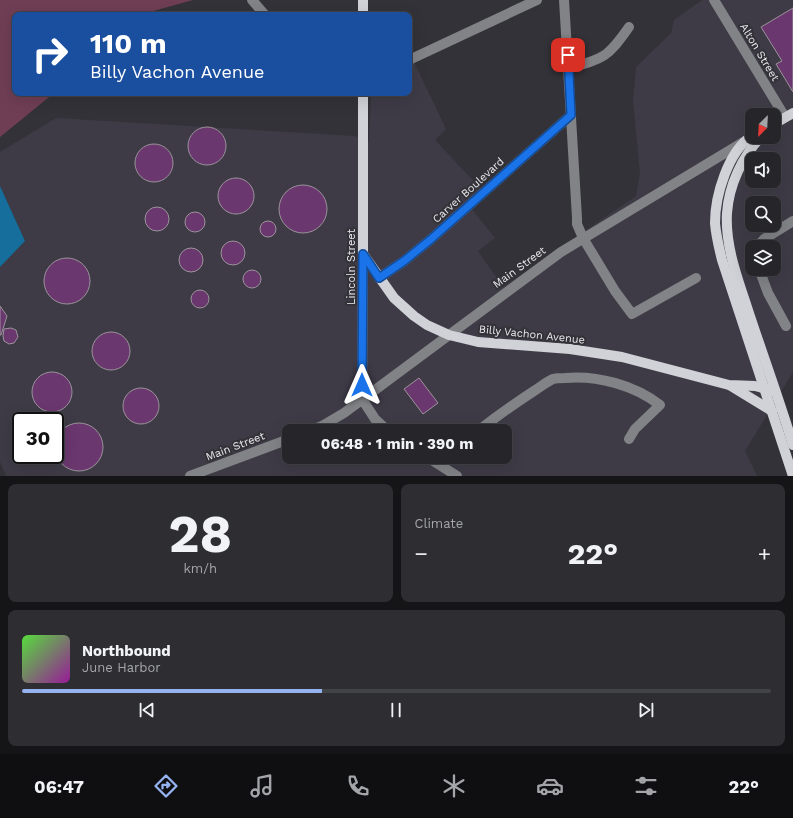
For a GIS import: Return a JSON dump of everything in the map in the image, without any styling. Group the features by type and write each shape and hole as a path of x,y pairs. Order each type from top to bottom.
{"main road":[{"path":"363,0 363,12"},
{"name":"Lincoln Street","path":"363,96 363,254"},
{"path":"745,143 732,159 724,175 716,208 716,231 722,260 793,476"},
{"path":"756,144 744,160 734,181 728,201 727,226 735,270 793,445"},
{"name":"Billy Vachon Avenue","path":"363,254 394,298 404,308 427,325 449,335 478,342 570,349 622,357 729,385 755,386 775,391"},
{"name":"Billy Vachon Avenue","path":"729,385 772,411"}],"street":[{"path":"252,0 262,12"},
{"path":"412,59 537,0"},
{"path":"564,0 578,224 583,238 615,291 632,314 696,278"},
{"name":"Alton Street","path":"714,0 774,108"},
{"path":"568,68 591,62 605,56 612,50 629,27"},
{"name":"Carver Boulevard","path":"379,278 404,261 430,240 571,115"},
{"name":"Main Street","path":"324,424 362,400 538,268 583,238 745,140"},
{"path":"763,240 793,221"},
{"name":"Lincoln Street","path":"362,400 363,254"},
{"path":"762,276 768,293 786,326"},
{"path":"488,424 529,394 553,379 592,378 613,383 645,394 660,405 635,429 629,439"},
{"path":"362,400 375,419 380,424"},
{"name":"Main Street","path":"190,476 282,442"},
{"path":"441,464 457,476"}],"shaded area":[{"path":"0,0 193,0 150,12 12,12 12,96 50,96 0,137"},
{"path":"702,0 793,0 793,372 745,451 757,476 6,476 0,462 0,267 25,241 0,186 0,152 56,118 355,136 369,142 371,96 412,96 412,63 414,62 446,129 435,140 481,189 466,202 495,238 478,251 503,287 636,196 640,173 633,101 636,67 671,33 674,20"}],"water":[{"path":"0,186 25,241 0,267"}],"building":[{"path":"793,8 793,92 776,64 782,61 761,27"},
{"path":"207,127 217,130 223,136 226,146 223,156 217,162 207,165 197,162 191,156 188,146 191,136 197,130"},
{"path":"150,144 158,144 165,147 170,152 173,163 170,174 165,179 158,182 150,182 143,179 138,174 135,167 135,159 138,152 143,147"},
{"path":"240,178 249,183 253,189 253,203 249,209 240,214 232,214 223,209 219,203 218,192 223,183 229,179"},
{"path":"303,185 312,187 320,192 325,200 327,209 325,218 320,226 312,231 303,233 294,231 286,226 281,218 279,209 281,200 286,192 294,187"},
{"path":"157,207 162,208 168,214 168,224 162,230 157,231 152,230 146,224 145,219 146,214 152,208"},
{"path":"195,212 202,215 205,222 202,229 195,232 188,229 185,222 188,215"},
{"path":"268,221 275,226 276,229 271,236 268,237 261,232 260,229 265,222"},
{"path":"233,241 242,244 245,253 242,262 233,265 224,262 221,253 224,244"},
{"path":"191,248 200,251 203,260 200,269 191,272 182,269 179,260 182,251"},
{"path":"62,258 72,258 80,262 86,268 90,276 90,286 86,294 80,300 72,304 62,304 54,300 48,294 44,286 44,276 48,268 54,262"},
{"path":"252,270 258,273 261,279 258,285 252,288 246,285 243,279 246,273"},
{"path":"200,290 204,291 208,295 208,303 204,307 200,308 196,307 192,303 191,299 192,295 196,291"},
{"path":"0,306 7,316 1,335 0,335"},
{"path":"11,328 16,330 18,337 14,343 9,344 4,341 3,336 4,329"},
{"path":"107,332 115,332 125,337 129,344 129,358 125,365 115,370 107,370 97,365 95,362 92,355 92,347 97,337 100,335"},
{"path":"52,372 66,378 71,388 71,396 66,406 52,412 38,406 32,392 38,378"},
{"path":"419,378 438,403 423,414 404,389"},
{"path":"144,388 154,393 158,399 158,413 154,419 148,423 138,424 128,419 124,413 123,403 128,393 134,389"},
{"path":"74,423 84,423 96,430 103,442 103,452 99,460 92,467 84,471 74,471 62,464 64,464 64,428 66,427"}],"route":[{"path":"362,385 363,254 379,278 404,261 430,240 571,115 568,55"}]}
